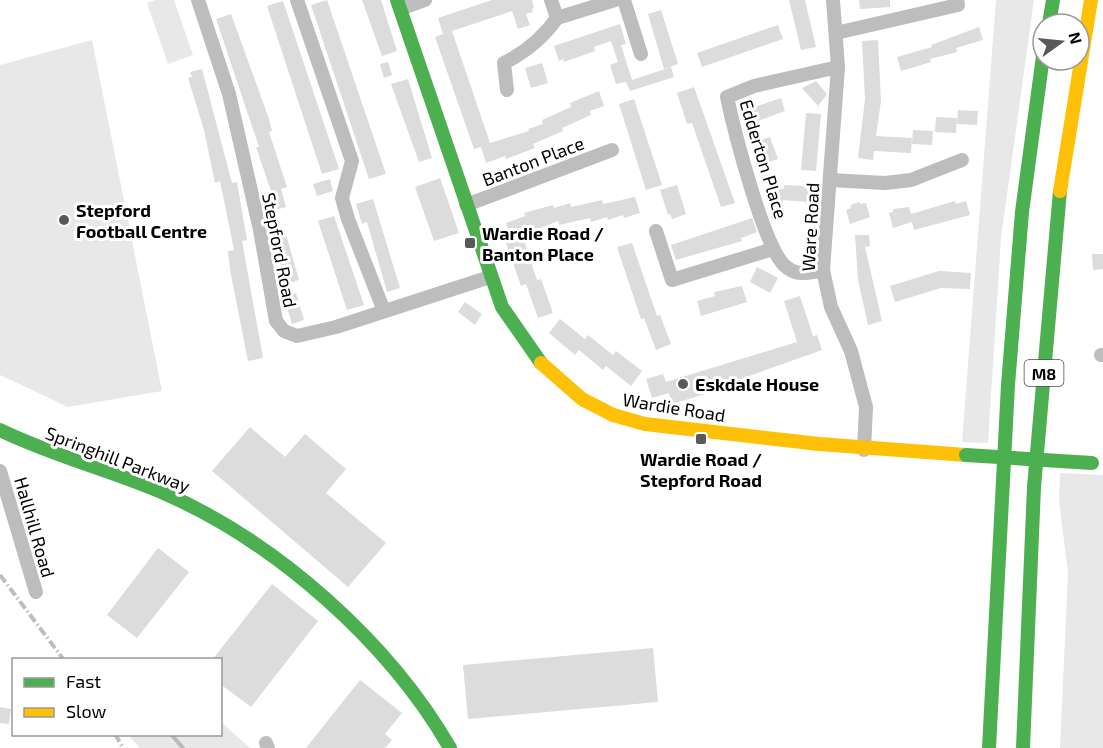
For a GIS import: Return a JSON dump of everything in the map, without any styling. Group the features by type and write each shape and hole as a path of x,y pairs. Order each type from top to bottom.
{"main road":[{"name":"M8","path":"1023,748 1034,488 1062,167 1091,0"},
{"name":"Wardie Road","path":"399,4 490,277 511,323 535,356 555,378 595,407 617,417 663,427 864,450 966,454 1098,464"},
{"name":"M8","path":"989,748 1010,362 1023,201 1041,72"},
{"name":"Springhill Parkway","path":"1,435 168,495 236,530 310,582 382,656 439,727 450,748"}],"street":[{"name":"Stepford Road","path":"198,0 229,94 260,230 276,321 284,331 297,336 490,277"},
{"path":"297,0 352,161 342,198 384,311"},
{"path":"399,4 425,0"},
{"path":"551,0 557,18"},
{"path":"507,90 504,63 519,55 547,33 557,18 615,0"},
{"path":"624,0 641,54"},
{"name":"Ware Road","path":"833,0 838,67 823,270 831,307 851,351 866,407 864,450"},
{"path":"836,33 958,5 957,0"},
{"name":"Edderton Place","path":"823,270 799,274 785,266 773,249 735,134 727,97 754,86 838,67"},
{"name":"Banton Place","path":"466,205 612,150"},
{"path":"830,180 885,183 911,180 962,160"},
{"path":"656,231 672,280 773,249"},
{"name":"Hallhill Road","path":"0,471 36,592"}],"shaded area":[{"path":"155,0 174,0 193,55 168,64 147,3"},
{"path":"996,0 1034,0 1001,238 988,443 962,442"},
{"name":"Stepford Football Centre","path":"92,40 162,391 68,407 0,375 0,65"},
{"path":"1060,473 1103,475 1103,748 1060,748 1068,572 1059,501"},
{"path":"222,723 250,748 140,748 129,736 222,736"}],"building":[{"path":"327,0 386,174 369,179 311,5"},
{"path":"362,0 381,0 397,51 382,56"},
{"path":"492,0 532,0 534,8 533,12 526,14 530,25 518,29 512,11 452,31 490,143 529,131 528,129 543,124 542,120 571,107 570,103 599,91 604,106 590,111 591,115 562,128 563,131 533,144 535,148 506,159 505,156 486,163 481,147 474,149 435,37 443,34 438,18"},
{"path":"789,0 805,0 816,47 801,50"},
{"path":"859,0 890,0 890,7 860,9"},
{"path":"283,1 339,169 322,174 267,6"},
{"path":"661,10 678,64 664,69 648,14"},
{"path":"231,14 269,119 272,131 269,132 287,187 281,189 286,207 271,211 266,196 272,194 256,147 259,147 216,19"},
{"path":"620,24 626,44 621,45 632,80 671,67 674,77 630,91 626,82 616,84 610,65 618,62 611,41 594,47 595,51 564,62 563,59 559,61 554,46"},
{"path":"778,25 783,39 702,67 697,53"},
{"path":"979,27 983,40 956,48 957,52 930,59 931,62 901,71 897,57 932,47 931,45"},
{"path":"878,40 881,101 876,136 912,138 911,153 874,151 873,160 858,158 865,99 862,41"},
{"path":"388,62 392,75 384,78 380,64"},
{"path":"542,63 548,83 531,88 525,68"},
{"path":"202,69 232,183 237,182 247,240 242,241 263,358 248,361 230,270 228,251 234,250 220,181 215,183 204,130 188,78 192,77 190,72"},
{"path":"408,79 432,158 419,162 391,84"},
{"path":"816,81 827,94 818,106 802,88"},
{"path":"694,87 735,203 721,207 692,123 687,124 677,93"},
{"path":"781,98 785,111 747,125 743,111"},
{"path":"634,99 662,185 646,190 619,104"},
{"path":"958,110 978,111 977,125 957,124"},
{"path":"806,113 821,114 816,171 801,170"},
{"path":"936,117 957,118 956,133 935,132"},
{"path":"913,130 933,131 932,145 912,144"},
{"path":"770,137 778,159 763,164 755,142"},
{"path":"440,178 459,233 434,241 415,187"},
{"path":"330,179 333,191 317,196 313,184"},
{"path":"677,185 686,214 672,219 670,214 668,215 660,190"},
{"path":"784,185 808,186 808,190 819,191 817,206 806,205 807,202 783,200 783,204 772,203 774,188 784,189"},
{"path":"635,197 640,213 608,220 607,217 591,222 590,218 559,225 558,221 522,235 537,280 541,279 553,313 538,318 526,284 521,286 505,240 511,238 506,223 525,216 524,213 553,205 554,208 570,203 571,207 602,200 603,204"},
{"path":"373,199 400,288 387,292 367,222 362,224 356,204"},
{"path":"955,201 956,204 966,201 970,215 914,230 912,222 893,228 889,213 893,212 893,209 909,207 911,214"},
{"path":"860,202 860,204 866,203 870,217 850,224 846,210 851,208 850,205"},
{"path":"334,216 364,305 347,310 318,221"},
{"path":"752,218 757,232 741,238 742,241 676,260 671,245"},
{"path":"285,231 299,280 286,284 272,235"},
{"path":"855,235 869,235 870,246 865,247 882,321 868,325 858,280"},
{"path":"632,243 657,316 660,315 671,344 656,350 644,318 641,319 617,247"},
{"path":"1092,254 1103,254 1103,269 1093,270"},
{"path":"757,267 778,278 770,293 750,282"},
{"path":"939,271 971,273 970,289 941,288 895,302 890,286"},
{"path":"742,286 747,302 701,316 697,301 715,296 714,292"},
{"path":"296,293 304,320 292,324 284,297"},
{"path":"800,296 813,336 817,335 822,350 718,387 719,390 672,404 669,393 652,398 646,379 663,374 666,382 797,342 784,301"},
{"path":"465,302 482,314 475,325 458,312"},
{"path":"560,319 585,339 588,335 613,355 616,351 642,371 631,386 606,366 603,370 579,350 575,355 549,333"},
{"path":"250,427 285,457 305,434 346,469 326,493 386,543 348,587 212,471"},
{"path":"158,548 189,572 137,638 107,615"},
{"path":"272,584 318,621 251,707 222,685 222,658 214,658"},
{"path":"653,648 658,702 468,719 463,665"},
{"path":"360,680 402,713 385,734 392,740 385,748 306,748"},
{"path":"0,707 11,709 9,724 0,723"}],"waterway":[{"path":"173,736 183,748"}],"railway":[{"path":"0,575 62,658"},
{"path":"116,736 123,748"}],"traffic: fast":[{"path":"397,0 502,307 541,363"},
{"path":"1051,12 1053,0"},
{"path":"989,748 1008,385 1022,212 1041,72"},
{"path":"1023,748 1034,487 1060,191"},
{"path":"0,430 41,448 166,494 249,539 289,568 363,634 425,709 450,748"},
{"path":"966,455 1092,463"}],"traffic: slow":[{"path":"1060,191 1091,0"},
{"path":"541,363 582,399 613,415 645,424 819,444 966,455"}],"place":[{"name":"Stepford Football Centre","path":"64,220"},
{"name":"Wardie Road / Banton Place","path":"470,243"},
{"name":"Eskdale House","path":"683,384"},
{"name":"Wardie Road / Stepford Road","path":"701,439"}]}
